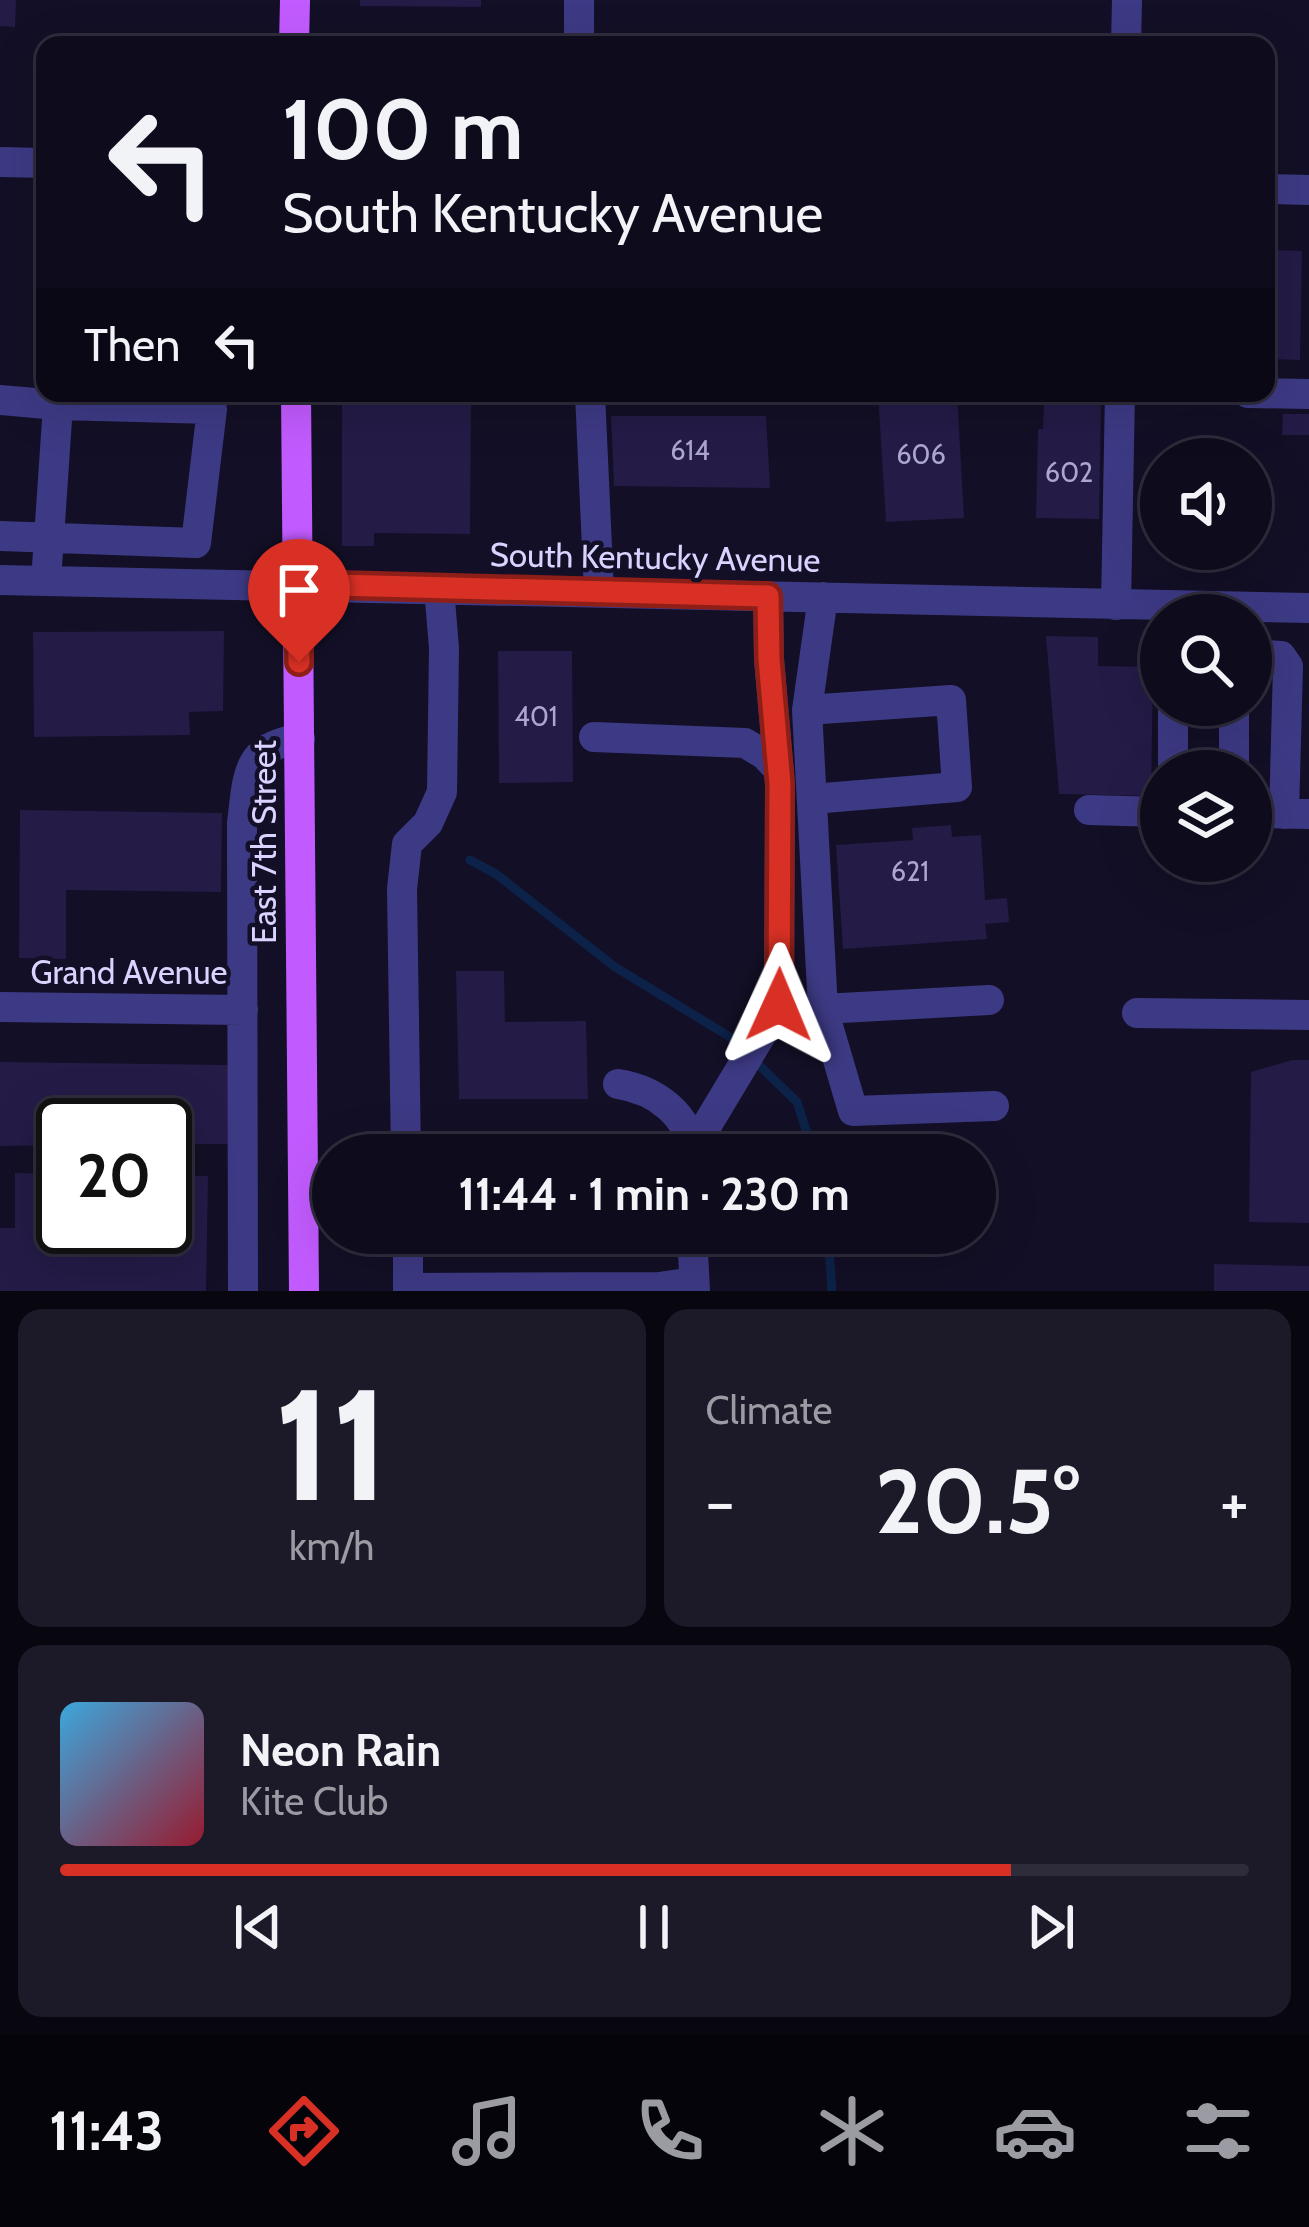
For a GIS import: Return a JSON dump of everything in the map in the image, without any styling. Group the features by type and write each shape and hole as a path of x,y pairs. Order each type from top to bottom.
{"main road":[{"path":"294,36 295,0"},
{"name":"East 7th Street","path":"296,402 304,1291"}],"street":[{"path":"579,0 580,36"},
{"path":"1126,36 1127,0"},
{"path":"0,162 36,164"},
{"path":"1275,189 1309,190"},
{"path":"1275,393 1309,394"},
{"path":"0,400 212,409 196,543 0,536"},
{"path":"590,402 599,592"},
{"path":"1116,605 1120,402"},
{"path":"46,580 58,405"},
{"name":"South Kentucky Avenue","path":"0,580 1140,607"},
{"path":"406,1134 402,889 407,844 428,824 442,791 440,588"},
{"path":"703,1134 779,1005 779,770 768,596"},
{"path":"823,597 807,710 823,1010 853,1111 994,1106"},
{"name":"South Kentucky Avenue","path":"1272,608 1309,605"},
{"path":"1272,655 1281,656 1288,666 1297,814"},
{"path":"807,710 951,700 957,787 812,799"},
{"path":"594,737 745,743 766,755 779,770"},
{"name":"Grand Avenue","path":"0,1007 243,1010 242,823 248,776 254,760 267,747 300,739"},
{"path":"1089,810 1140,811"},
{"path":"823,1010 989,1000"},
{"path":"243,1010 243,1291"},
{"path":"1137,1013 1309,1015"},
{"path":"618,1084 640,1088 681,1118 689,1134"},
{"path":"407,1254 408,1289 695,1287 693,1254"}],"building":[{"path":"0,0 16,0 15,27 0,26"},
{"path":"360,0 481,0 481,7 360,6"},
{"path":"1275,250 1302,251 1300,360 1275,359"},
{"path":"342,402 471,402 470,534 374,533 374,546 342,546"},
{"path":"879,402 958,402 964,518 886,522"},
{"path":"1044,402 1101,403 1099,519 1036,518 1038,429 1043,429"},
{"path":"1283,414 1309,414 1309,435 1282,435"},
{"path":"611,416 766,416 770,488 614,486"},
{"path":"224,631 223,711 189,712 190,735 34,737 33,632"},
{"path":"1046,636 1098,637 1098,666 1140,667 1140,726 1152,726 1152,750 1140,750 1140,796 1059,794"},
{"path":"498,651 572,651 573,782 499,783"},
{"path":"20,810 222,813 221,892 66,890 66,959 19,958"},
{"path":"951,825 952,837 981,835 985,900 1007,898 1009,922 985,924 987,939 843,949 836,845 913,840 912,828"},
{"path":"456,971 504,971 505,1022 586,1021 588,1099 459,1099"},
{"path":"1309,1060 1309,1223 1249,1222 1251,1072"},
{"path":"0,1062 228,1065 228,1144 192,1144 192,1098 36,1098 36,1145 0,1146"},
{"path":"15,1173 36,1173 36,1254 192,1254 192,1176 208,1176 206,1291 0,1291 0,1228 15,1228"},
{"path":"1214,1264 1309,1266 1309,1291 1214,1291"}],"waterway":[{"path":"470,860 496,874 615,967 730,1037 797,1102 807,1134"},
{"path":"829,1254 832,1291"}],"route":[{"path":"299,662 298,584 768,596 780,784 779,1005"}]}
